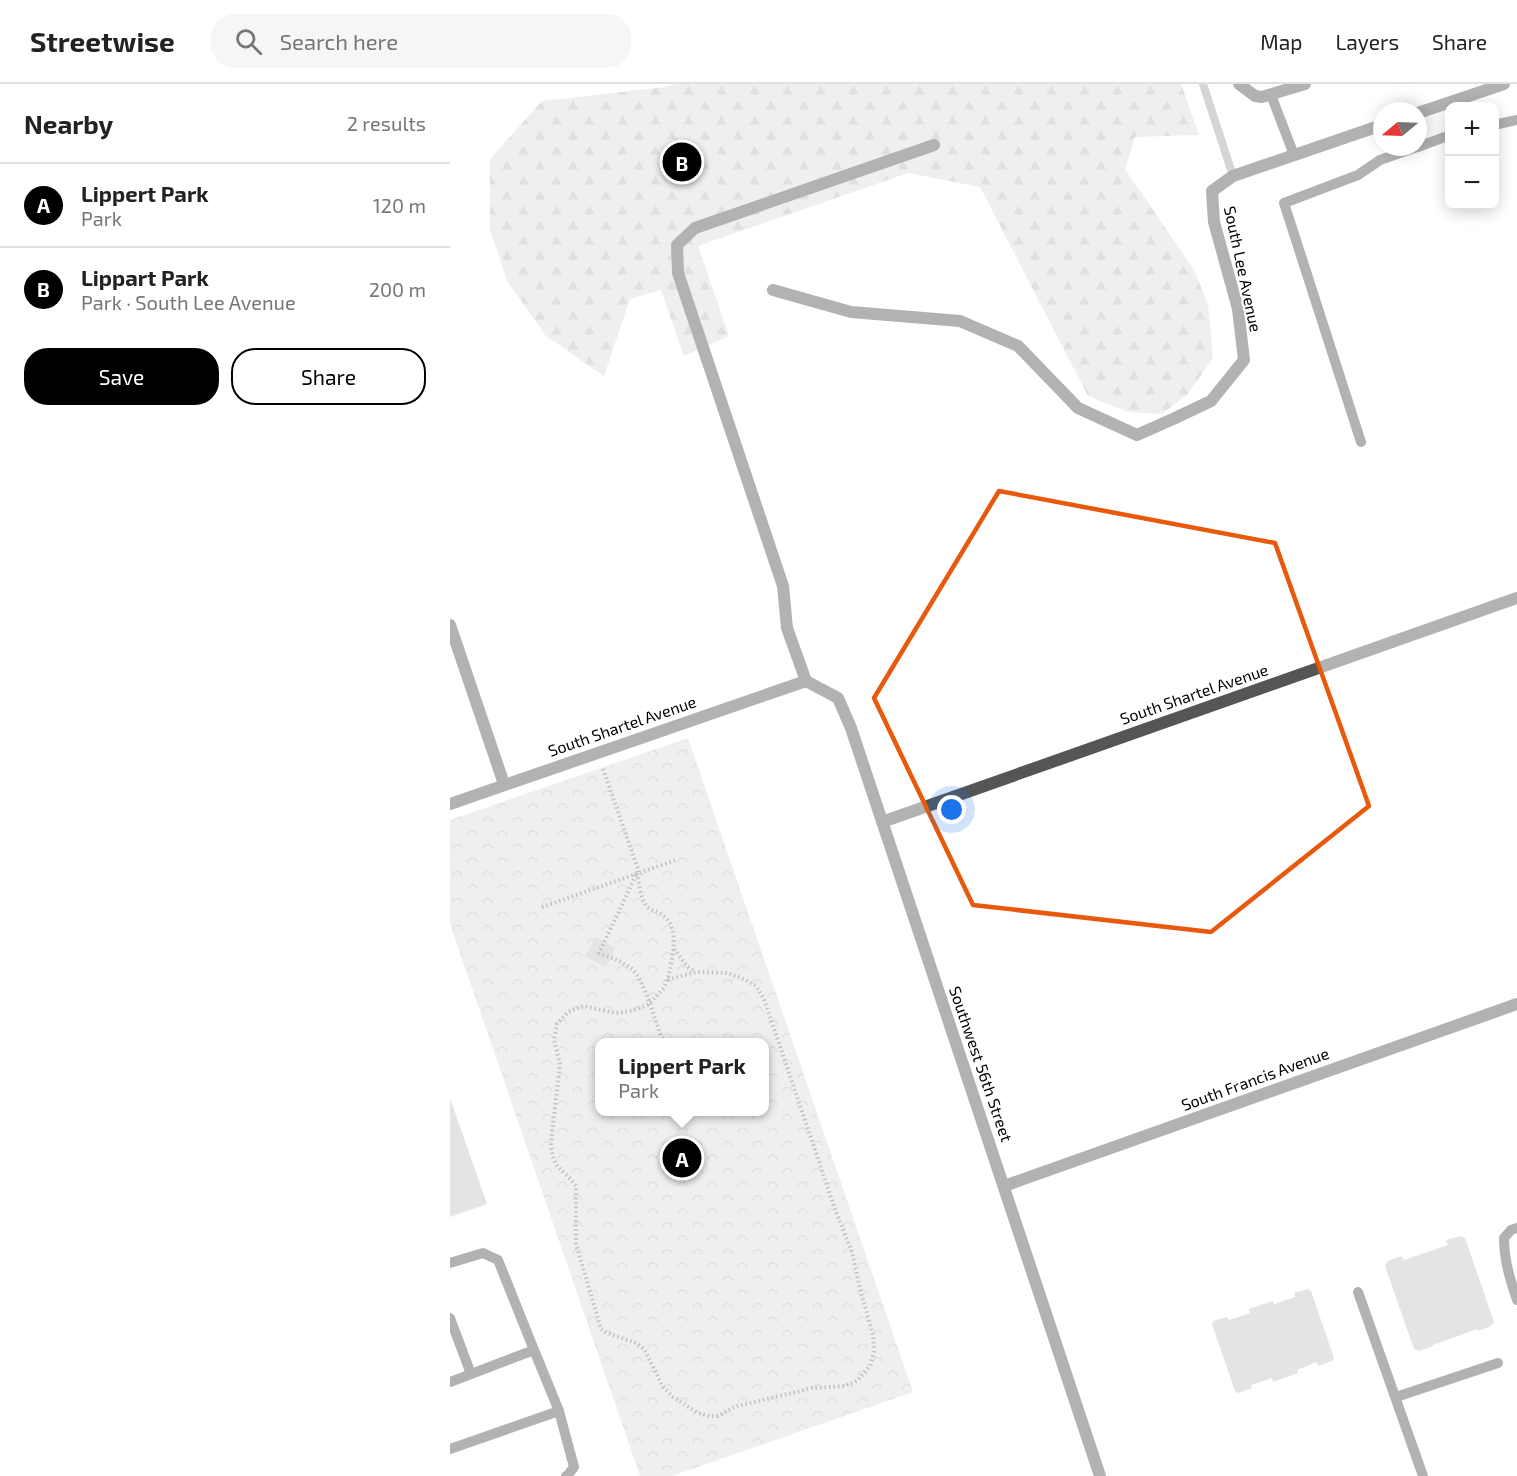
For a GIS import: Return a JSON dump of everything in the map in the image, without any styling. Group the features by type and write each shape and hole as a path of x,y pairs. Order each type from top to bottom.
{"street":[{"path":"1239,84 1255,96 1271,95 1305,84"},
{"path":"1427,110 1504,84"},
{"name":"South Lee Avenue","path":"773,290 851,312 960,321 1018,346 1078,408 1137,435 1211,400 1244,360 1238,309 1214,222 1212,191 1233,176 1373,128"},
{"path":"806,681 787,628 783,586 678,273 677,245 695,228 934,145"},
{"name":"South Shartel Avenue","path":"882,822 1517,598"},
{"path":"450,625 504,784"},
{"name":"South Shartel Avenue","path":"450,804 806,681"},
{"name":"Southwest 56th Street","path":"806,681 838,698 851,728 1100,1476"},
{"name":"South Francis Avenue","path":"1004,1186 1517,1004"}],"lane":[{"path":"1271,95 1294,155"},
{"path":"1499,124 1517,120"},
{"path":"1427,143 1445,136"},
{"path":"1361,442 1284,203 1358,175 1380,160 1391,156"},
{"path":"1517,1228 1511,1230 1504,1238 1507,1272 1517,1300"},
{"path":"450,1263 483,1253 498,1260 559,1411 574,1467 566,1476"},
{"path":"1358,1292 1423,1476"},
{"path":"450,1318 471,1374"},
{"path":"450,1382 534,1350"},
{"path":"1396,1397 1498,1363"},
{"path":"450,1449 559,1411"}],"path":[{"path":"597,752 638,869 644,902 650,909 667,920 674,936 669,975 667,980 664,988 649,1004 632,1011 616,1013 583,1006 568,1012 557,1024 554,1040 560,1064 551,1142 552,1154 558,1169 576,1186 576,1244 601,1329 636,1343 644,1349 663,1387 673,1397 698,1413 709,1416 718,1416 734,1407 812,1388 844,1386 857,1380 870,1366 874,1352 873,1335 852,1252 835,1209 764,999 756,986 728,973 696,972 667,980"},
{"path":"542,907 676,860"},
{"path":"637,873 599,953 623,962 639,978 662,1038"},
{"path":"674,949 687,966 696,972"}],"highlighted area":[{"path":"999,491 1275,543 1369,806 1211,932 973,905 874,698"}],"green space":[{"path":"676,84 1181,84 1199,135 1135,137 1125,169 1194,270 1208,304 1213,358 1188,394 1162,414 1128,412 1088,396 980,187 908,173 698,246 729,336 684,356 661,290 630,299 604,376 546,336 507,281 490,229 490,159 542,101"},
{"path":"688,738 913,1392 672,1476 640,1476 450,924 450,820"}],"building":[{"path":"595,937 616,948 606,967 585,957"},
{"path":"450,1098 487,1204 450,1217"},
{"path":"1460,1236 1465,1238 1494,1322 1491,1326 1419,1351 1414,1349 1385,1266 1388,1261 1402,1256 1404,1260 1448,1245 1446,1240"},
{"path":"1308,1289 1311,1291 1334,1358 1332,1361 1318,1366 1317,1362 1297,1370 1298,1373 1273,1382 1272,1378 1251,1385 1252,1388 1238,1393 1235,1391 1212,1324 1213,1321 1227,1317 1229,1320 1250,1313 1249,1309 1295,1297 1294,1293"}],"waterway":[{"path":"1203,84 1233,176"}],"place":[{"name":"Lippart Park","path":"682,162"},
{"name":"Lippert Park","path":"682,1158"}]}
